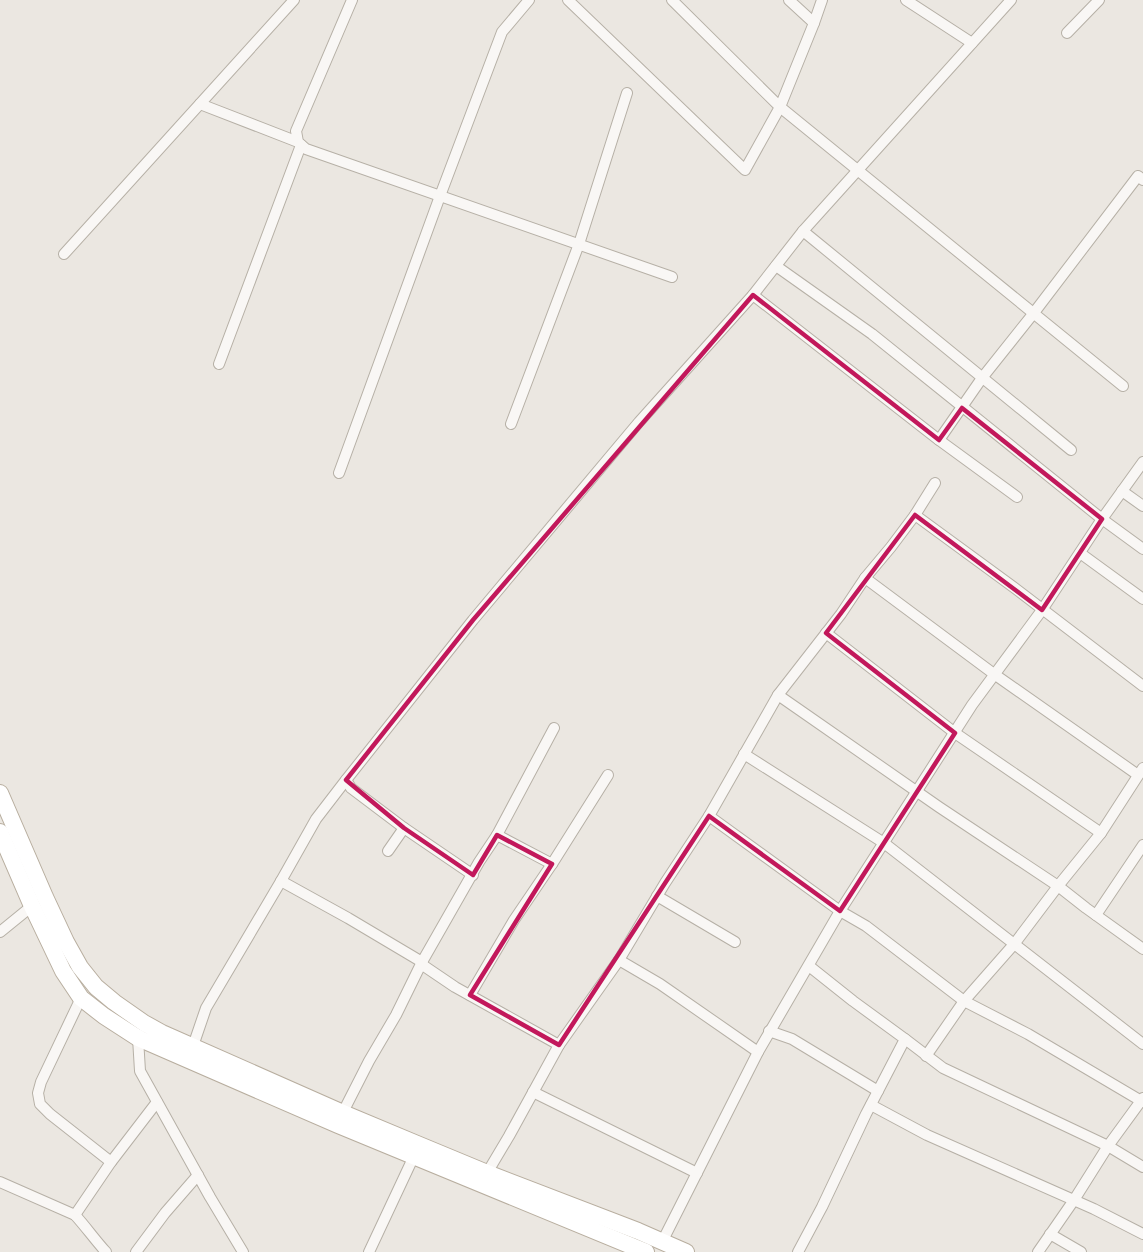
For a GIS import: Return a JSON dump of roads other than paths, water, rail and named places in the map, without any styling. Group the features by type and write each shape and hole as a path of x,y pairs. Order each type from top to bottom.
{"main road":[{"path":"0,793 45,897 80,967 96,987 114,1002 141,1031 162,1033 193,1046 414,1156 636,1245 662,1242 686,1252"},
{"path":"0,832 55,958 81,998 141,1031 340,1119 487,1173 636,1245"}],"street":[{"path":"64,254 294,0"},
{"path":"219,364 299,144 296,131 352,0"},
{"path":"339,473 502,32 529,0"},
{"path":"568,0 745,170 780,107 822,0"},
{"path":"672,0 780,107 1123,386"},
{"path":"789,0 814,23"},
{"path":"906,0 972,43"},
{"path":"193,1046 206,1008 316,819 346,780 473,620 639,422 753,295 803,231 1011,0"},
{"path":"1066,33 1099,0"},
{"path":"511,424 579,244 627,93"},
{"path":"200,104 299,144 306,149 672,277"},
{"path":"939,440 982,378 1141,175"},
{"path":"803,231 1071,450"},
{"path":"776,266 872,334 962,408 1143,549"},
{"path":"753,295 939,440 1017,497"},
{"path":"662,1242 769,1031 840,911 972,705 1042,609 1143,462"},
{"path":"487,1173 559,1045 619,960 664,883 709,816 778,695 915,515 935,483"},
{"path":"1122,490 1143,506"},
{"path":"915,515 1143,686"},
{"path":"1080,553 1143,598"},
{"path":"865,578 994,674 1141,771 1101,833 1015,943 964,1001 926,1056"},
{"path":"826,633 955,733 1101,833"},
{"path":"778,695 917,792 1058,886 1143,949"},
{"path":"340,1119 422,962 497,835 554,728"},
{"path":"744,754 884,843 1143,1044"},
{"path":"470,995 514,920 608,775"},
{"path":"346,780 351,788 404,828 472,875"},
{"path":"709,816 840,911 866,926 964,1001 1028,1034 1142,1100 1108,1146 1038,1252"},
{"path":"388,851 404,828"},
{"path":"497,835 552,864"},
{"path":"1096,915 1143,845"},
{"path":"281,881 422,962 424,966 455,987 559,1045"},
{"path":"657,896 735,942"},
{"path":"0,932 32,906"},
{"path":"619,960 660,984 758,1052"},
{"path":"809,966 852,1001 943,1068 1108,1146 1143,1167"},
{"path":"81,998 41,1082 38,1093 40,1104 111,1162"},
{"path":"141,1031 140,1071 243,1252"},
{"path":"769,1031 792,1039 878,1091"},
{"path":"798,1252 905,1039"},
{"path":"532,1092 697,1173"},
{"path":"75,1215 111,1162 158,1102"},
{"path":"871,1105 927,1134 1094,1209 1143,1234"},
{"path":"369,1252 414,1156"},
{"path":"136,1252 165,1213 198,1175"},
{"path":"0,1182 75,1215 84,1224 94,1247 106,1252"},
{"path":"1050,1234 1082,1252"}]}
